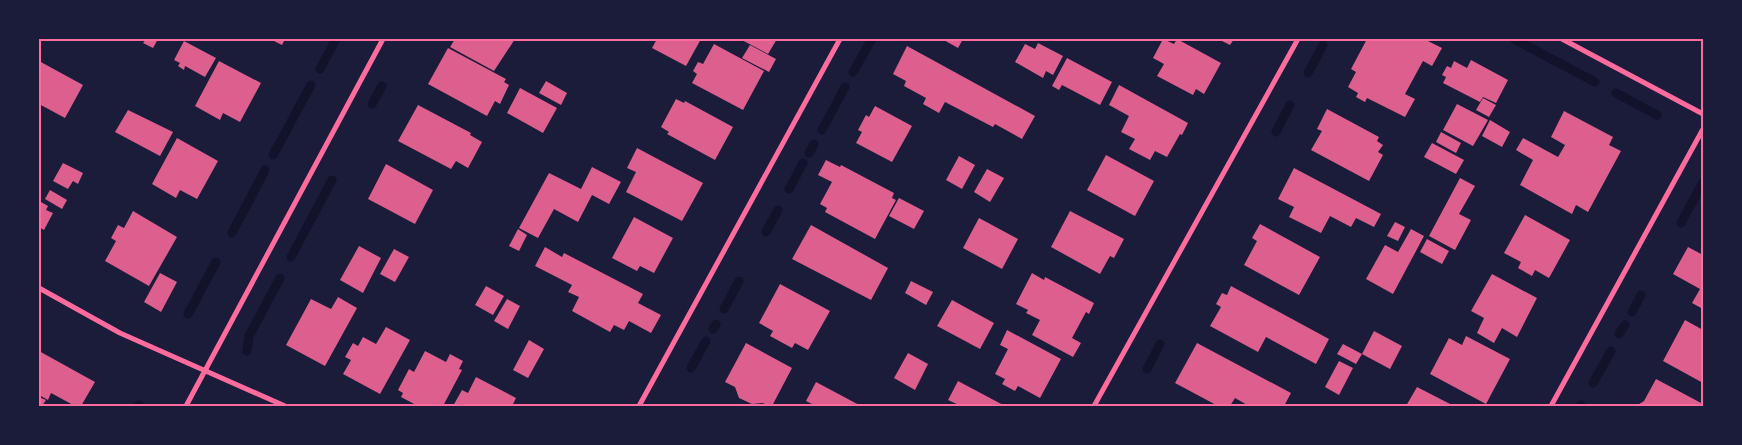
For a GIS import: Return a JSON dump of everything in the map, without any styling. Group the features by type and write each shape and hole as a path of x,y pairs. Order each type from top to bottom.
{"street":[{"path":"186,406 383,39"},
{"path":"639,406 840,39"},
{"path":"1094,406 1298,39"},
{"path":"1562,39 1703,114"},
{"path":"1551,406 1703,129"},
{"path":"39,288 120,333 285,406"}],"building":[{"path":"146,39 158,39 153,48 143,43"},
{"path":"270,39 285,39 282,45"},
{"path":"455,39 515,39 494,71 450,47"},
{"path":"657,39 701,39 686,66 652,48"},
{"path":"740,39 777,39 768,54"},
{"path":"942,39 963,39 958,48"},
{"path":"1163,39 1174,44 1177,39 1221,63 1204,94 1196,89 1193,95 1157,76 1164,64 1153,58"},
{"path":"1218,39 1234,39 1230,45"},
{"path":"1367,39 1424,39 1442,48 1432,66 1423,61 1405,94 1415,99 1405,117 1367,98 1365,102 1356,97 1358,93 1348,87 1356,72 1351,69"},
{"path":"184,41 216,58 205,77 185,66 184,70 178,66 180,63 174,60"},
{"path":"1038,43 1063,56 1053,75 1046,71 1043,78 1015,62 1025,44 1035,49"},
{"path":"714,44 764,71 743,110 692,83 697,74 693,71 698,62 703,64"},
{"path":"750,45 776,59 769,72 742,58"},
{"path":"907,46 1035,116 1022,139 995,124 993,127 945,102 939,113 923,104 926,98 904,86 906,81 893,74"},
{"path":"448,48 506,79 504,82 509,85 500,104 495,101 487,116 428,84"},
{"path":"1067,58 1112,82 1100,105 1062,85 1059,90 1052,86"},
{"path":"1471,60 1508,80 1496,103 1483,97 1480,102 1443,83 1446,77 1442,75 1447,66 1451,68 1454,61 1467,68"},
{"path":"39,61 83,85 65,118 39,104"},
{"path":"219,61 261,83 240,122 223,113 220,120 195,106"},
{"path":"546,81 567,93 561,105 539,93"},
{"path":"1119,85 1188,123 1167,157 1155,151 1150,160 1129,149 1135,139 1121,132 1129,116 1109,105"},
{"path":"520,88 557,108 543,133 507,113"},
{"path":"1483,98 1496,105 1489,117 1476,110"},
{"path":"676,99 684,103 685,101 733,127 715,160 667,134 669,132 661,127"},
{"path":"1457,104 1488,120 1473,146 1443,130"},
{"path":"418,105 471,133 470,135 482,142 468,168 456,161 451,169 398,141"},
{"path":"875,106 912,126 892,162 856,143 862,132 858,130 866,115 869,117"},
{"path":"1327,109 1379,137 1377,141 1383,145 1378,152 1383,155 1369,181 1311,150 1322,131 1317,129"},
{"path":"128,110 173,132 160,156 115,132"},
{"path":"1564,111 1613,137 1609,145 1621,151 1588,212 1576,205 1572,214 1520,185 1533,160 1516,150 1523,138 1558,157 1565,145 1551,137"},
{"path":"1490,120 1510,132 1502,147 1482,136"},
{"path":"1441,132 1461,143 1456,153 1436,142"},
{"path":"177,138 218,161 197,199 180,190 176,198 152,184"},
{"path":"1432,143 1464,160 1456,174 1424,157"},
{"path":"637,148 703,183 682,221 626,192 636,172 627,168"},
{"path":"1106,155 1154,181 1135,216 1087,190"},
{"path":"959,156 975,165 962,189 946,180"},
{"path":"826,160 840,167 841,165 894,193 892,198 896,200 875,239 825,212 827,208 820,204 832,182 818,175"},
{"path":"63,163 83,173 78,184 73,181 68,189 53,181"},
{"path":"386,164 433,190 415,224 368,199"},
{"path":"592,167 621,182 609,204 592,195 578,222 554,209 538,238 519,228 549,173 581,189"},
{"path":"1294,168 1381,214 1374,227 1356,218 1351,227 1330,216 1321,233 1289,217 1294,207 1278,199"},
{"path":"987,169 1004,178 990,202 974,192"},
{"path":"1460,178 1475,186 1459,214 1471,220 1455,250 1429,236"},
{"path":"50,190 67,200 62,209 45,199"},
{"path":"899,198 924,211 914,229 889,216"},
{"path":"41,202 48,206 46,210 53,213 44,230 39,227 39,207"},
{"path":"133,211 177,237 149,286 105,261 116,241 111,238 118,225 124,228"},
{"path":"1070,211 1124,239 1114,258 1110,256 1100,274 1051,247"},
{"path":"1525,215 1570,240 1549,278 1535,270 1532,276 1518,268 1521,262 1504,253"},
{"path":"634,217 673,238 654,273 640,266 637,271 612,258"},
{"path":"979,218 1018,239 1002,269 963,248"},
{"path":"1395,222 1405,227 1398,241 1387,236"},
{"path":"1260,224 1320,257 1299,295 1244,265 1257,241 1252,238"},
{"path":"811,225 888,268 871,300 792,259"},
{"path":"518,229 527,235 519,251 509,246"},
{"path":"1411,229 1424,236 1393,294 1366,279 1385,245 1398,252"},
{"path":"1427,239 1449,251 1442,264 1420,252"},
{"path":"359,246 381,258 363,293 340,280"},
{"path":"545,247 562,257 564,253 643,294 638,303 661,315 651,333 629,321 624,330 614,325 610,332 572,311 579,297 568,292 572,285 535,266"},
{"path":"1688,247 1703,255 1703,309 1692,303 1700,289 1673,274"},
{"path":"394,249 409,257 395,282 380,274"},
{"path":"160,273 177,282 161,312 144,302"},
{"path":"1032,273 1044,280 1045,277 1094,303 1089,314 1086,312 1072,338 1081,343 1073,357 1032,335 1040,320 1026,313 1028,310 1016,304"},
{"path":"1492,274 1537,298 1517,337 1502,328 1494,343 1477,333 1484,318 1471,311"},
{"path":"911,281 933,292 926,305 905,293"},
{"path":"780,284 830,311 808,350 795,343 792,348 770,336 773,331 759,323"},
{"path":"486,286 504,296 493,315 475,305"},
{"path":"1231,286 1329,339 1316,364 1266,337 1258,352 1210,326 1221,307 1216,304 1222,293 1227,295"},
{"path":"338,297 357,308 325,366 286,345 311,299 331,309"},
{"path":"507,299 520,306 508,329 494,321"},
{"path":"952,300 994,323 980,349 937,326"},
{"path":"1685,320 1703,330 1703,383 1663,361"},
{"path":"386,327 410,340 380,394 343,374 351,360 345,357 353,343 358,346 363,337 376,344"},
{"path":"1007,330 1061,359 1040,398 1018,386 1015,391 1002,384 1005,379 995,374 1008,349 1000,345"},
{"path":"1374,331 1402,346 1390,369 1362,354"},
{"path":"1466,336 1510,359 1486,404 1430,374 1449,338 1462,345"},
{"path":"529,340 544,349 528,378 513,370"},
{"path":"746,343 792,368 772,406 762,403 752,404 739,398 735,387 725,382"},
{"path":"1197,343 1291,393 1284,406 1249,406 1235,398 1230,406 1218,406 1175,383"},
{"path":"1343,344 1362,354 1356,364 1337,354"},
{"path":"39,351 95,382 81,406 75,406 51,393 48,400 39,395"},
{"path":"425,351 446,362 450,354 463,361 459,369 462,370 443,406 418,406 401,397 403,393 398,390 409,369 414,372"},
{"path":"908,353 928,364 915,390 894,378"},
{"path":"1339,361 1353,368 1339,395 1325,387"},
{"path":"476,377 516,398 512,406 453,406 462,390 468,393"},
{"path":"1656,379 1703,404 1703,406 1636,406 1644,401"},
{"path":"958,381 1005,406 961,406 948,400"},
{"path":"816,382 861,406 816,406 806,401"},
{"path":"1417,387 1454,406 1406,406"},
{"path":"39,397 46,400 42,406 39,406"}],"waterway":[{"path":"320,69 336,39"},
{"path":"853,72 872,39"},
{"path":"1514,39 1595,82"},
{"path":"1308,73 1323,45"},
{"path":"273,155 311,85"},
{"path":"372,104 382,86"},
{"path":"822,130 845,87"},
{"path":"1616,93 1657,115"},
{"path":"1276,132 1290,105"},
{"path":"809,153 814,144"},
{"path":"789,189 803,163"},
{"path":"232,233 265,170"},
{"path":"291,257 332,180"},
{"path":"1681,223 1703,182"},
{"path":"766,232 778,210"},
{"path":"188,314 216,262"},
{"path":"247,351 249,336 280,278"},
{"path":"724,309 739,281"},
{"path":"1632,312 1641,295"},
{"path":"713,329 716,324"},
{"path":"1619,334 1625,325"},
{"path":"691,368 706,341"},
{"path":"1147,369 1160,344"},
{"path":"1593,383 1611,351"}]}
